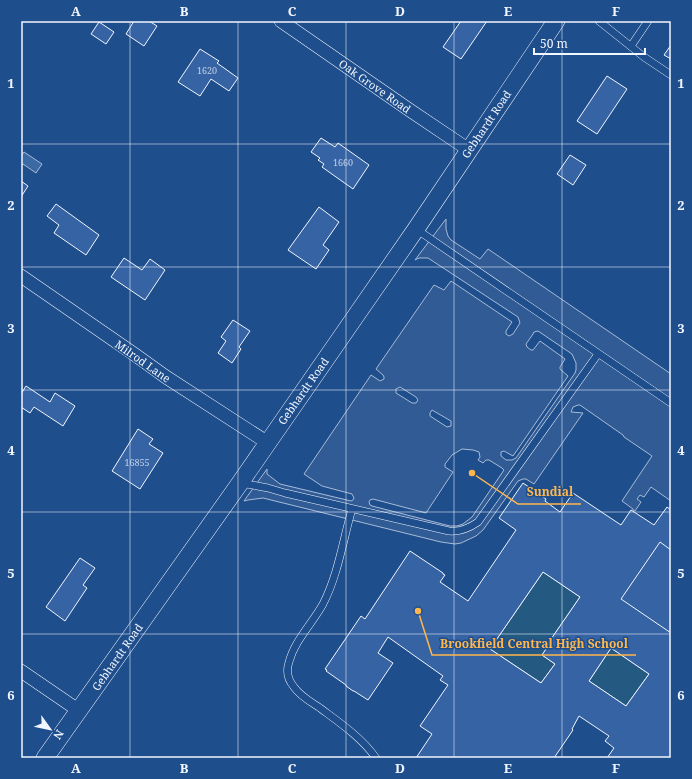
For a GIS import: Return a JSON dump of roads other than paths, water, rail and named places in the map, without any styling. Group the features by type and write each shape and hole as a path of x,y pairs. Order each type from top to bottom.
{"street":[{"name":"Oak Grove Road","path":"281,21 469,150"},
{"name":"Gebhardt Road","path":"45,758 268,443 556,21"},
{"name":"Milrod Lane","path":"21,276 166,377 268,443"},
{"path":"21,671 78,710"}],"lane":[{"path":"599,21 644,58 671,75"},
{"path":"631,46 648,21"},
{"path":"416,228 671,403"},
{"path":"240,483 268,488 448,531 457,532 471,527 478,522 598,354"},
{"path":"352,509 337,567 323,604 300,639 288,662 287,676 293,687 348,729 368,747 376,758"}],"place":[{"name":"Sundial","path":"472,473"},
{"name":"Brookfield Central High School","path":"418,611"}]}
